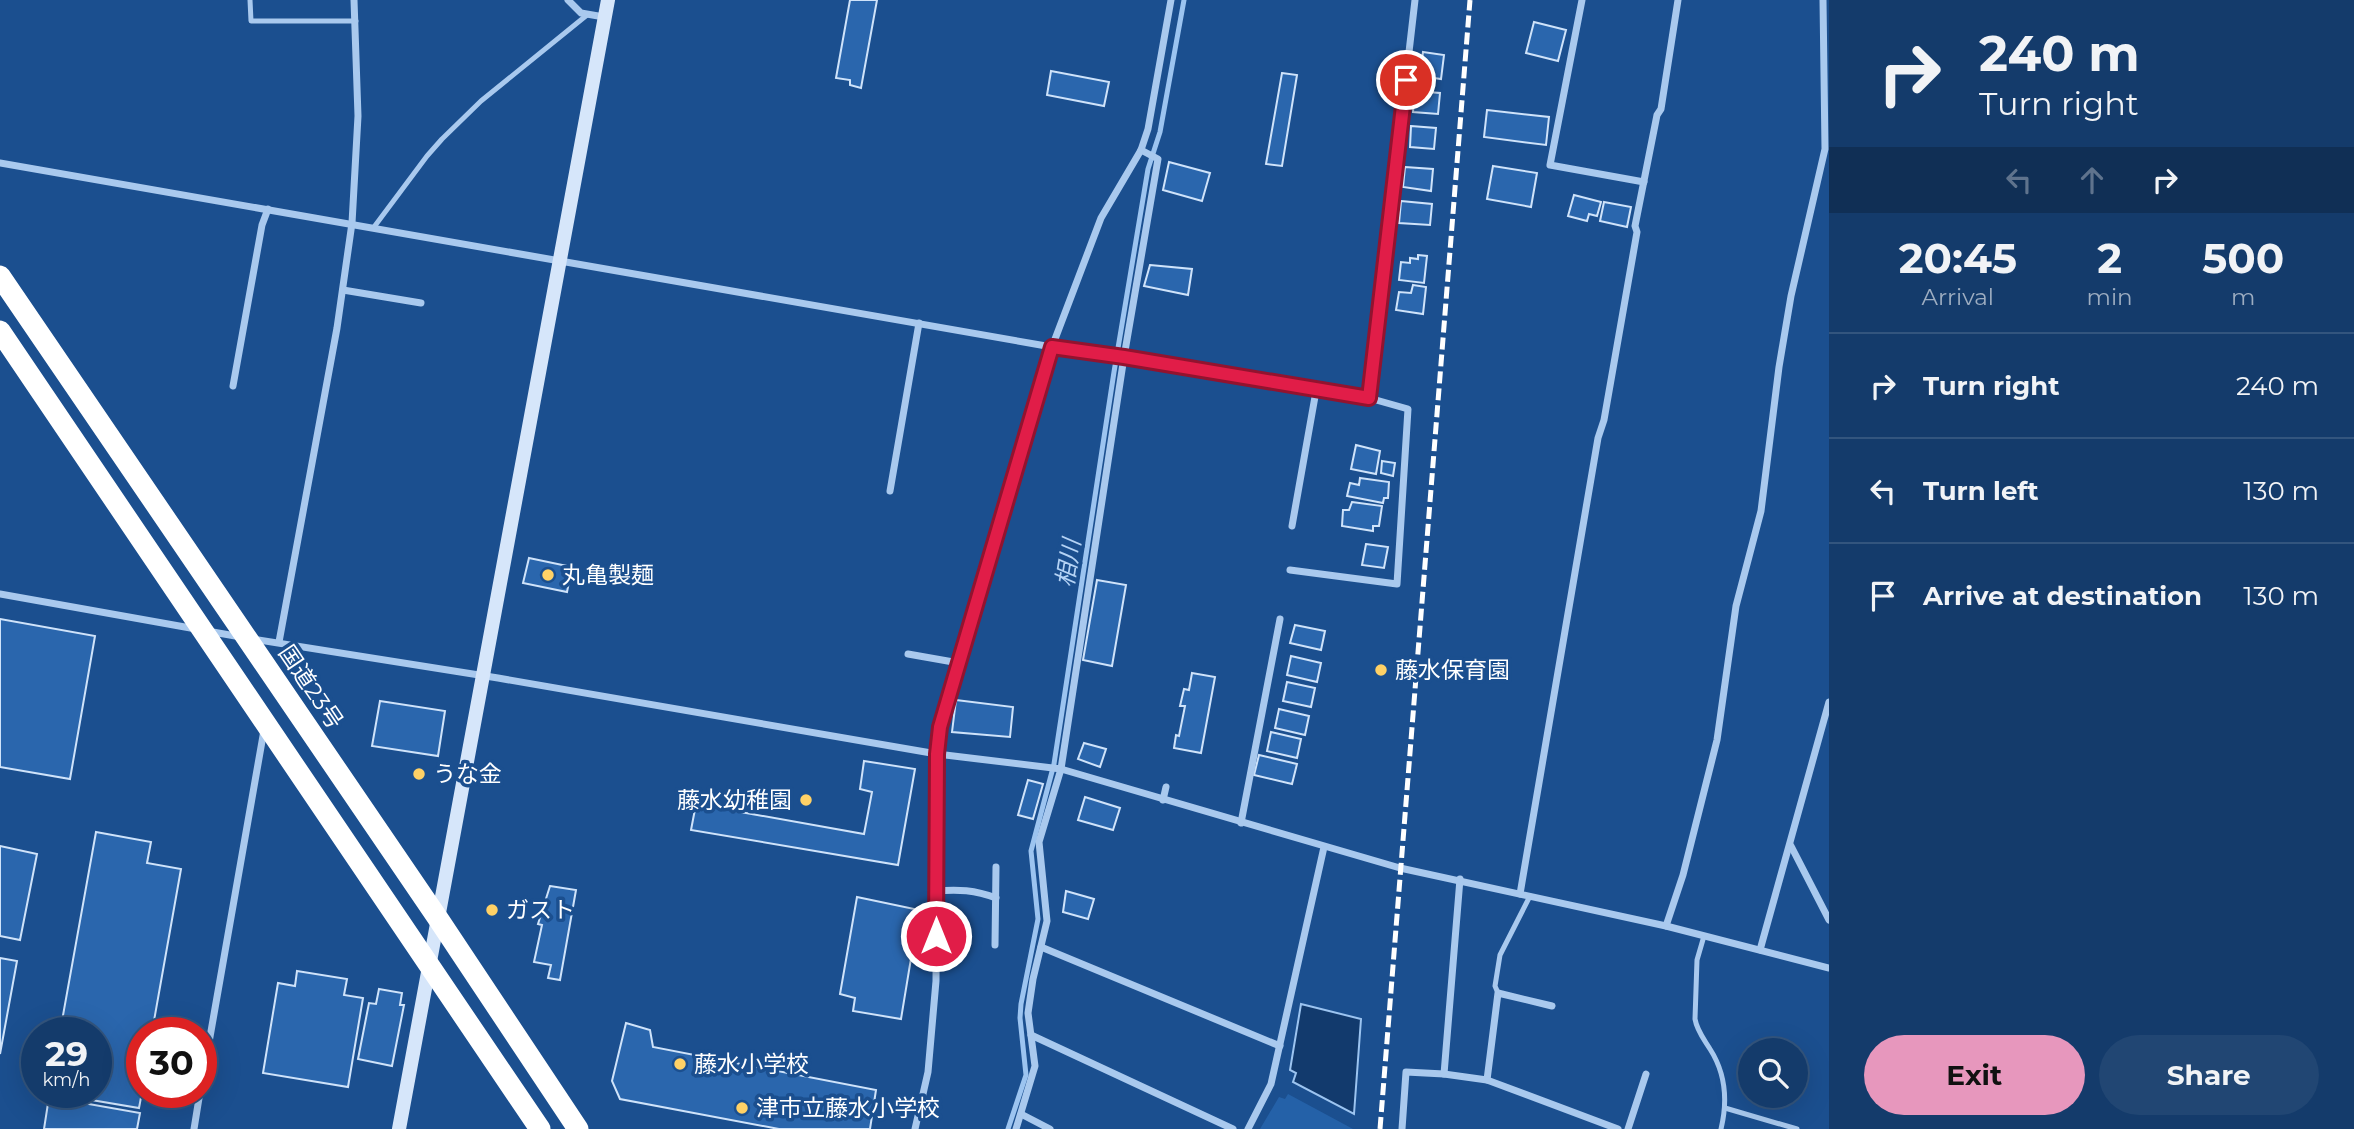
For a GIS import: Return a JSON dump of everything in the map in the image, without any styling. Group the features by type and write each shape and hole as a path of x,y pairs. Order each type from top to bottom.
{"highway":[{"name":"国道23号","path":"0,276 439,920 578,1129"},
{"path":"0,331 540,1129"}],"street":[{"path":"279,642 343,290 352,223 358,116 354,0"},
{"path":"568,0 581,13 605,17"},
{"path":"399,1129 608,0"},
{"path":"915,1129 928,1072 934,1007 937,754 940,727 1052,347 1101,218 1144,151 1171,0"},
{"path":"1369,398 1415,0"},
{"path":"1582,0 1550,165 1644,182"},
{"path":"1520,894 1644,182 1657,116 1661,109 1678,0"},
{"path":"1666,926 1683,875 1717,740 1736,606 1761,511 1791,296 1825,149 1823,0"},
{"path":"1016,1129 1035,1066 1028,1013 1047,921 1039,842 1059,768 1123,357 1158,159 1144,151"},
{"path":"0,163 1052,347 1369,398 1408,409 1397,583 1290,569"},
{"path":"233,386 262,225 268,209"},
{"path":"343,290 421,303"},
{"path":"890,491 919,323"},
{"path":"1292,526 1316,391"},
{"path":"0,594 937,754 1059,768 1400,868 1666,926 1829,968"},
{"path":"1241,823 1280,620"},
{"path":"908,654 959,663"},
{"path":"1760,950 1829,702"},
{"path":"214,1017 265,722"},
{"path":"1163,800 1166,787"},
{"path":"1791,845 1829,920"},
{"path":"1248,1129 1271,1084 1324,846"},
{"path":"995,945 996,867"},
{"path":"1444,1074 1460,879"},
{"path":"936,891 957,889 981,892 996,898"},
{"path":"1041,947 1280,1046"},
{"path":"1487,1080 1498,992 1552,1006"},
{"path":"1031,1035 1233,1129"},
{"path":"1402,1129 1406,1072 1487,1080 1618,1129"},
{"path":"1628,1129 1646,1073"},
{"path":"194,1129 198,1108"},
{"path":"1021,1114 1050,1129"}],"lane":[{"path":"250,0 251,21 356,21"},
{"path":"374,227 427,156 481,101 587,15"},
{"path":"1498,992 1494,986 1500,955 1530,896"},
{"path":"1704,936 1697,960 1695,1019 1717,1062 1724,1085 1725,1108 1721,1129"},
{"path":"1725,1108 1797,1129"}],"shaded area":[{"path":"1301,1004 1361,1019 1354,1114 1293,1082 1296,1073 1290,1070"},
{"path":"1288,1094 1353,1129 1260,1129 1279,1097 1285,1099"}],"building":[{"path":"850,0 877,0 861,88 850,85 850,80 836,78"},
{"path":"1534,22 1566,30 1558,61 1526,53"},
{"path":"1423,52 1444,55 1441,79 1420,76"},
{"path":"1051,71 1109,82 1104,106 1047,95"},
{"path":"1282,73 1297,75 1282,166 1266,164"},
{"path":"1415,91 1440,93 1438,114 1413,112"},
{"path":"1487,110 1549,117 1546,145 1484,137"},
{"path":"1411,126 1436,128 1434,149 1410,147"},
{"path":"1169,162 1210,173 1202,201 1163,190"},
{"path":"1493,166 1537,173 1531,207 1487,199"},
{"path":"1405,167 1433,169 1431,191 1403,187"},
{"path":"1574,195 1601,202 1597,216 1589,214 1587,221 1568,216"},
{"path":"1401,201 1432,204 1430,225 1399,223"},
{"path":"1604,202 1631,207 1627,227 1600,221"},
{"path":"1418,255 1427,256 1424,283 1399,280 1401,262 1410,263 1410,258 1418,259"},
{"path":"1150,265 1192,269 1188,295 1144,286"},
{"path":"1413,285 1426,287 1423,314 1396,310 1399,292 1411,293"},
{"path":"1356,445 1380,451 1376,474 1351,469"},
{"path":"1382,461 1395,463 1393,476 1381,473"},
{"path":"1360,478 1389,482 1388,498 1384,498 1383,503 1347,496 1350,483 1359,485"},
{"path":"1352,502 1382,506 1379,526 1373,526 1373,531 1342,526 1343,510 1349,510"},
{"path":"1366,544 1388,547 1384,568 1362,565"},
{"name":"丸亀製麺","path":"529,558 572,567 567,592 523,583"},
{"path":"1097,580 1126,585 1112,666 1083,660"},
{"path":"0,619 95,636 70,779 0,767"},
{"path":"1295,625 1325,631 1321,650 1290,643"},
{"path":"1291,656 1321,663 1317,682 1287,675"},
{"path":"1192,673 1215,677 1201,753 1174,748 1185,706 1180,706 1184,689 1189,690"},
{"path":"1287,682 1315,688 1311,707 1283,701"},
{"path":"956,700 1013,707 1010,737 952,732"},
{"path":"380,701 445,711 438,756 372,746"},
{"path":"1279,709 1309,716 1305,735 1275,728"},
{"path":"1271,732 1301,739 1297,758 1267,751"},
{"path":"1084,743 1106,749 1100,767 1078,759"},
{"path":"1259,755 1297,764 1292,784 1254,775"},
{"name":"藤水幼稚園","path":"864,761 915,769 898,865 691,830 696,804 864,834 872,792 860,789"},
{"path":"1028,780 1043,784 1033,819 1018,815"},
{"path":"1085,797 1120,808 1113,830 1078,820"},
{"path":"96,832 151,842 147,863 181,869 155,1017 126,1017 126,1106 112,1103 112,1017 63,1017"},
{"path":"0,846 37,854 20,940 0,936"},
{"path":"550,886 576,890 560,980 548,978 551,965 534,962 542,925 538,924"},
{"path":"1066,891 1094,899 1088,919 1063,912"},
{"path":"857,897 919,910 901,1019 853,1011 855,998 840,994"},
{"path":"0,958 17,961 0,1054"},
{"path":"297,971 347,979 344,995 363,998 348,1087 263,1073 278,983 295,986"},
{"path":"379,989 402,993 400,1005 404,1005 392,1066 358,1059 369,1003 376,1004"},
{"name":"藤水小学校","path":"626,1023 650,1030 653,1047 876,1090 870,1129 779,1129 620,1099 612,1081"},
{"path":"47,1108 112,1108 140,1113 137,1129 44,1129"}],"waterway":[{"name":"相川","path":"1008,1129 1026,1075 1021,1004 1038,919 1031,851 1054,764 1148,169 1160,132 1184,0"}],"railway":[{"path":"1380,1129 1470,0"}],"place":[{"name":"丸亀製麺","path":"548,575"},
{"name":"藤水保育園","path":"1381,670"},
{"name":"うな金","path":"419,774"},
{"name":"藤水幼稚園","path":"806,800"},
{"name":"ガスト","path":"492,910"},
{"name":"藤水小学校","path":"680,1064"},
{"name":"津市立藤水小学校","path":"742,1108"}],"route":[{"path":"936,936 937,754 940,727 1052,347 1369,398 1406,80"}]}
